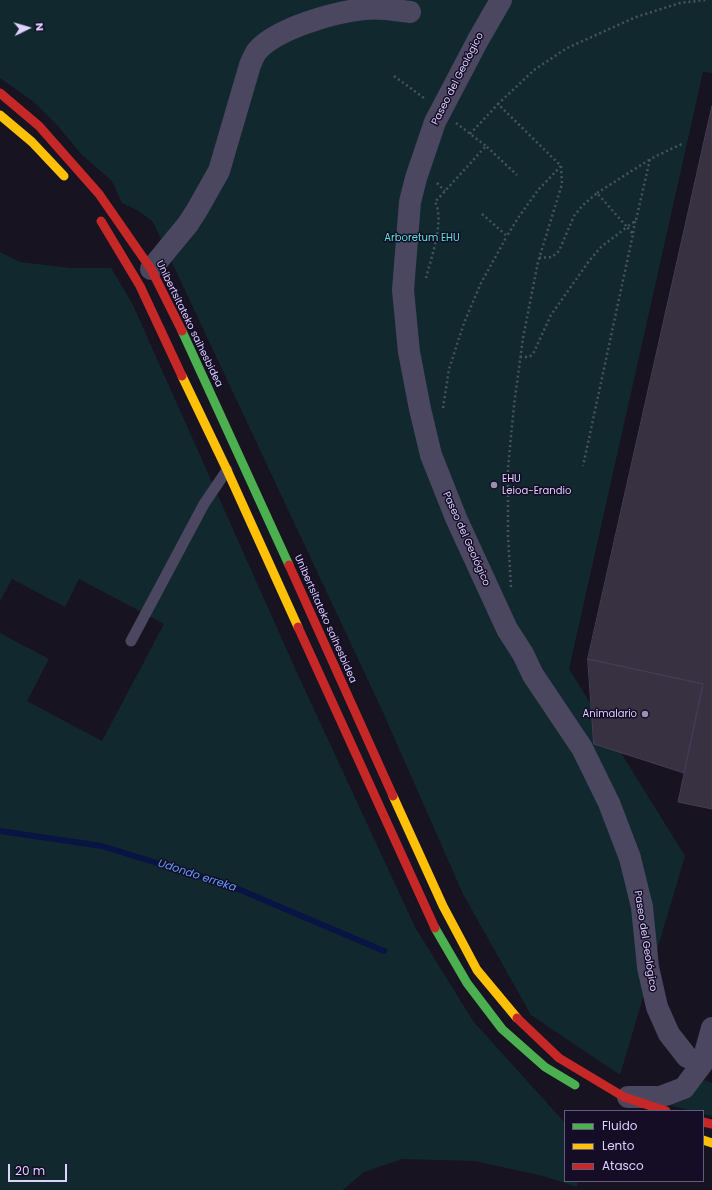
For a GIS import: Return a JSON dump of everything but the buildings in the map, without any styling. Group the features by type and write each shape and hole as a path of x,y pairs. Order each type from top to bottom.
{"main road":[{"name":"Unibertsitateko saihesbidea","path":"0,93 40,126 99,194 151,268 184,334 443,906 477,970 517,1019 559,1058 624,1097 663,1110"},
{"path":"0,115 32,142 69,182"},
{"path":"94,211 140,286 227,470 432,922 463,976 502,1029 545,1067 582,1090"}],"street":[{"name":"Paseo del Geológico","path":"501,0 435,122 416,178 410,202 403,290 409,352 431,455 456,518 507,629 523,654 533,675 582,748 612,810 630,858 642,907 648,967 656,1007 669,1034 687,1057"},
{"path":"151,268 188,224 219,171 250,65 256,53 264,44 283,32 330,15 365,9 410,12"},
{"path":"624,1097 660,1097 684,1088 702,1064 712,1028"}],"lane":[{"path":"132,641 204,504 227,470"}],"path":[{"path":"518,175 486,146 470,134 498,104 534,70 567,48 636,17 680,3 705,0"},
{"path":"498,104 561,166 562,184 540,258 523,338 514,405 508,468 508,537 512,591"},
{"path":"540,258 552,257 559,250 574,216 583,205 597,193 650,159 684,143"},
{"path":"425,282 438,228 439,210 435,202 486,146"},
{"path":"583,466 650,159"},
{"path":"443,413 449,369 464,323 481,282 518,218 538,190 561,166"},
{"path":"597,193 633,234"},
{"path":"482,214 507,236"},
{"path":"520,357 529,358 532,354 551,315 566,292 601,247 636,220"}],"green space":[{"name":"Arboretum EHU","path":"0,0 712,0 712,73 703,72 569,669 685,856 620,1075 531,1015 463,894 382,710 153,222 139,211 122,203 112,181 82,155 58,126 34,102 0,78"},
{"path":"0,252 20,262 70,268 111,268 132,303 298,675 415,927 473,1021 564,1122 564,1182 578,1182 577,1187 543,1176 475,1161 402,1159 364,1172 343,1190 0,1190 0,633 49,659 27,701 102,741 164,624 79,579 65,607 12,579 0,601"},
{"path":"705,1080 712,1083 712,1116 704,1114 704,1110 688,1110 665,1104"}],"waterway":[{"name":"Udondo erreka","path":"0,831 102,846 231,886 384,951"}],"traffic: fast":[{"path":"182,331 289,565"},
{"path":"435,928 467,983 502,1029 545,1067 575,1085"}],"traffic: slow":[{"path":"0,115 32,142 64,176"},
{"path":"182,376 227,470 298,627"},
{"path":"393,796 443,906 477,970 517,1018"},
{"path":"704,1140 712,1143"}],"traffic: jam":[{"path":"0,93 39,126 99,194 151,269 182,331"},
{"path":"101,221 140,286 182,376"},
{"path":"289,565 393,796"},
{"path":"298,627 435,928"},
{"path":"517,1018 559,1058 624,1097 663,1110"},
{"path":"704,1122 712,1124"}],"place":[{"name":"EHU Leioa-Erandio","path":"494,485"},
{"name":"Animalario","path":"645,714"}]}
